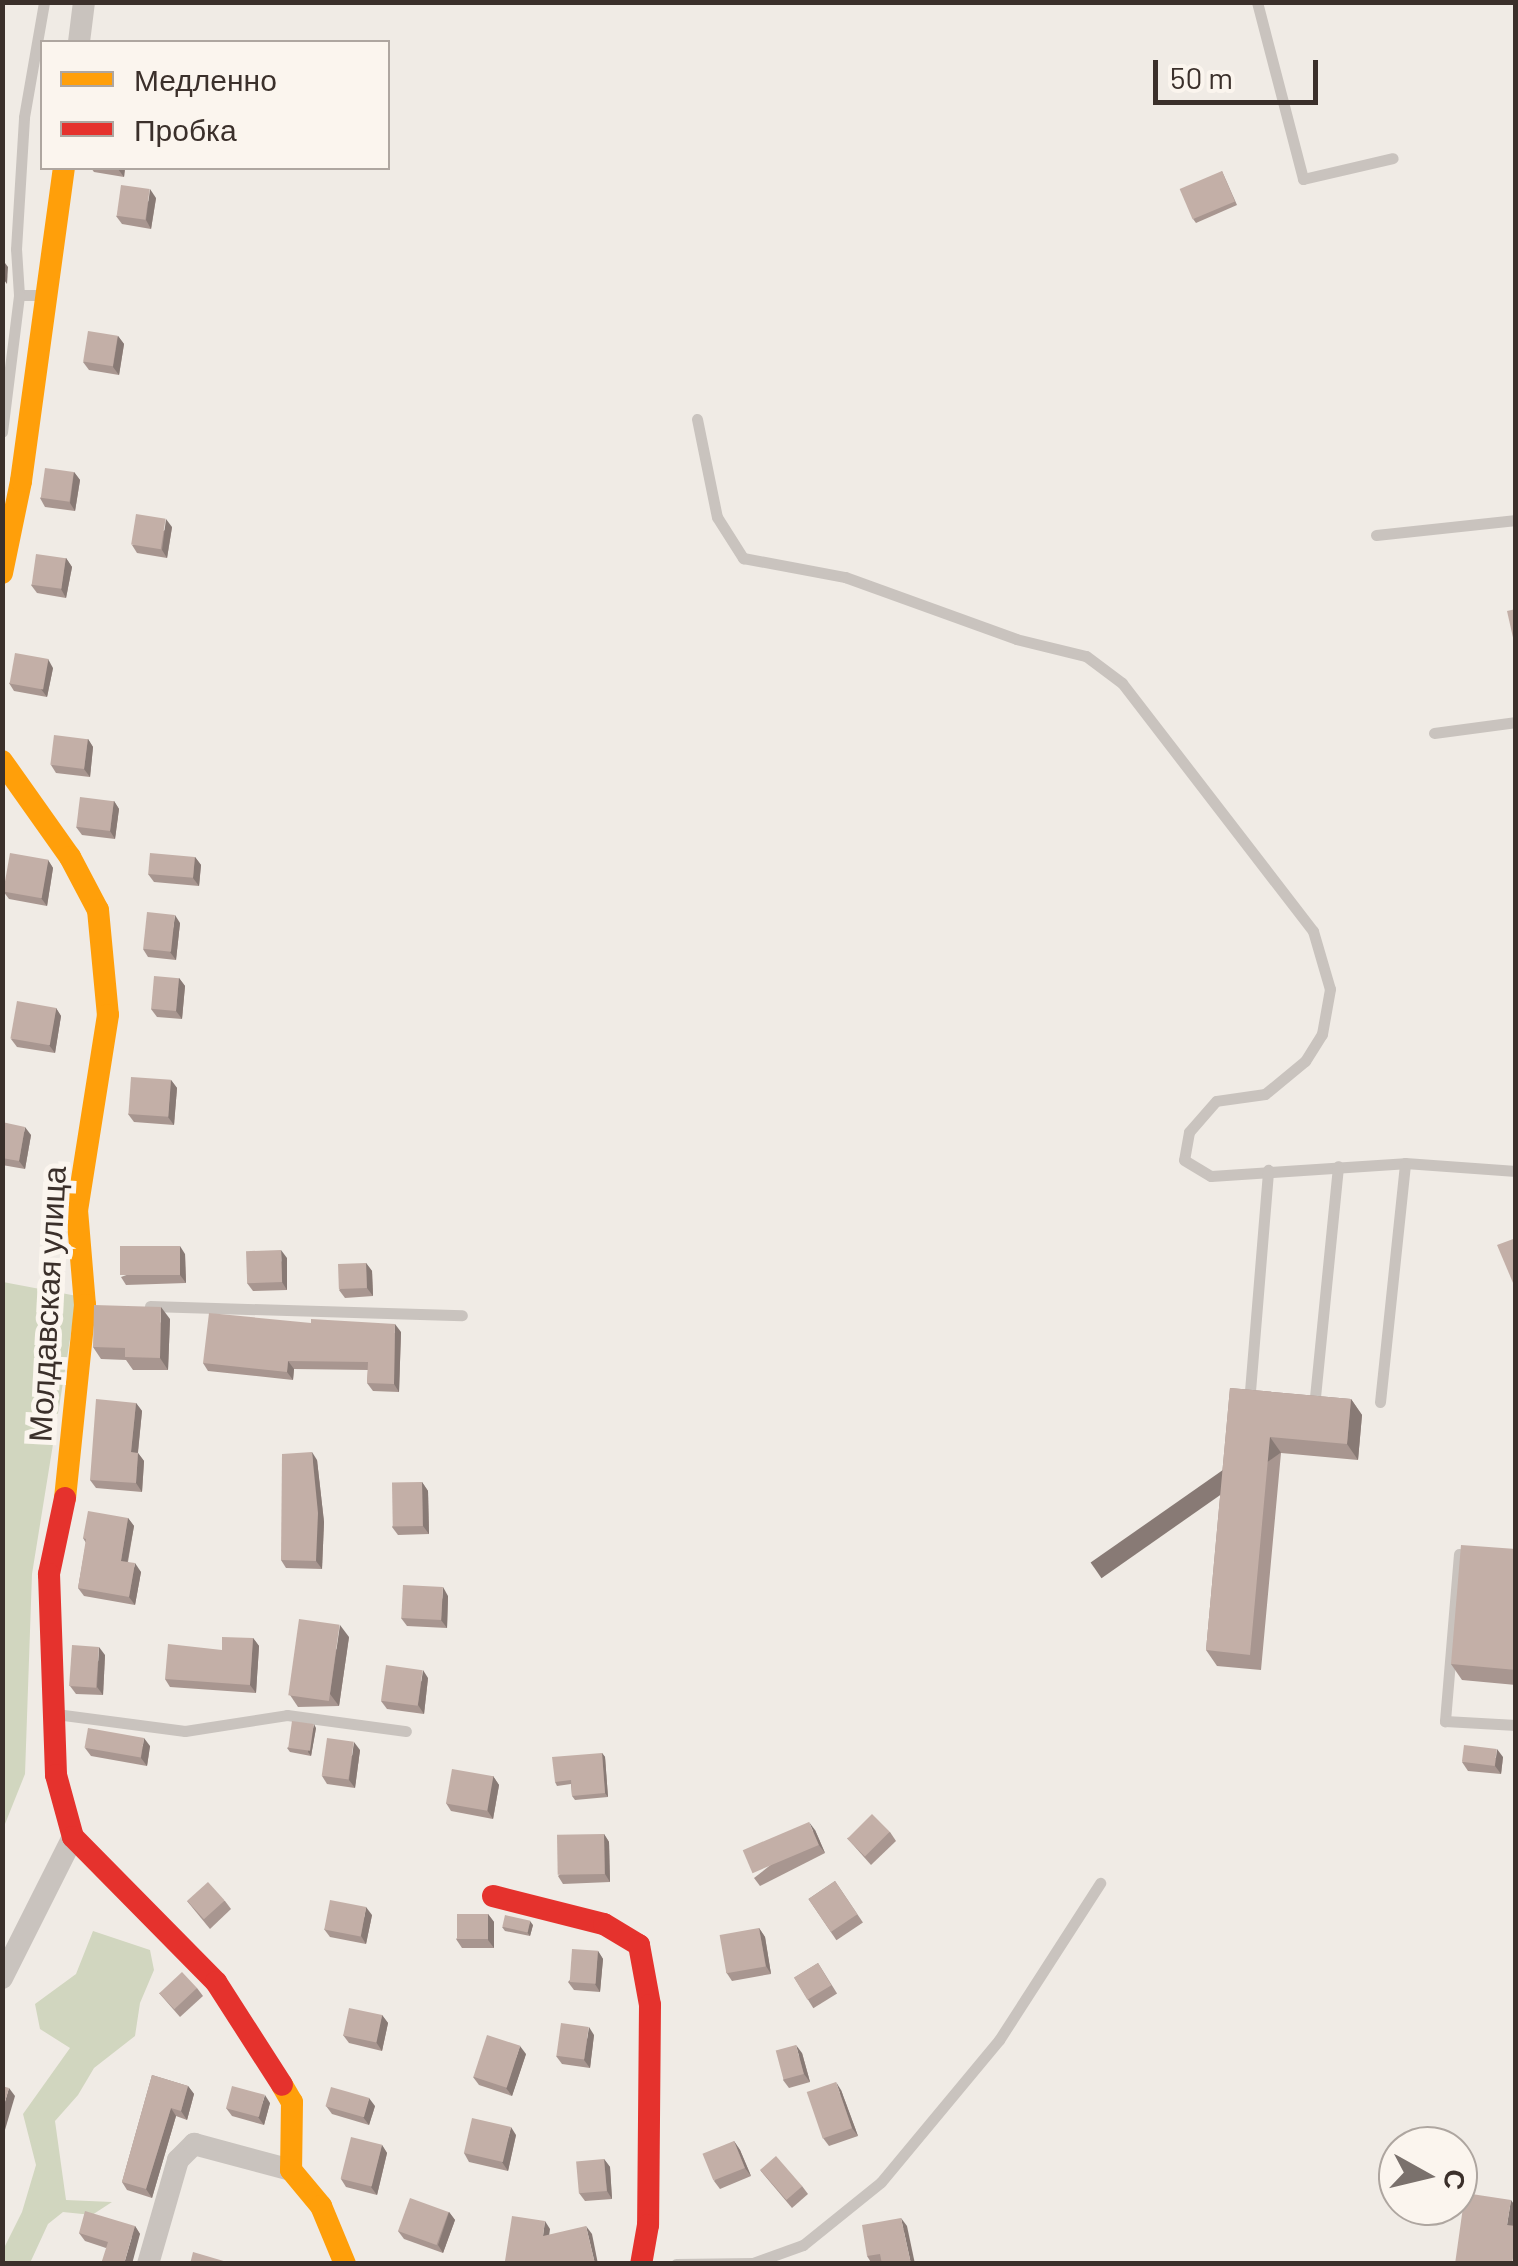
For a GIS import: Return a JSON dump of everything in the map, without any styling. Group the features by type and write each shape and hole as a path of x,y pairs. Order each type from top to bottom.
{"street":[{"path":"79,40 84,2"},
{"path":"2,573 49,295 64,170"},
{"name":"Молдавская улица","path":"2,761 70,857 98,910 108,1016 76,1210 95,1305 70,1471 48,1574 56,1775 72,1837"},
{"path":"4,1972 72,1837 216,1982 258,2045 292,2102 291,2170"},
{"path":"493,1896 604,1924 639,1945 650,2005 648,2226 641,2264"},
{"path":"148,2264 178,2160 194,2144 291,2170 321,2206 344,2264"}],"lane":[{"path":"2,432 19,295 16,250 24,118 44,2"},
{"path":"1257,2 1303,178 1393,158"},
{"path":"19,295 49,295"},
{"path":"697,420 717,518 743,558 845,577 1016,639 1086,656 1122,684 1246,850 1312,930 1330,990 1322,1034 1305,1061 1265,1094 1216,1101 1189,1132 1184,1160 1211,1176 1405,1163 1516,1171"},
{"path":"1376,535 1516,520"},
{"path":"1434,733 1516,722"},
{"path":"1380,1402 1405,1163"},
{"path":"1315,1396 1338,1166"},
{"path":"1250,1391 1268,1170"},
{"path":"145,1306 462,1314"},
{"path":"1459,1554 1445,1721 1516,1725"},
{"path":"51,1713 185,1731 287,1715 406,1731"},
{"path":"676,2264 753,2264 803,2245 882,2182 999,2040 1100,1883"}],"green space":[{"path":"3,1282 77,1296 32,1574 25,1774 3,1829"},
{"path":"93,1931 150,1950 154,1970 140,2003 135,2036 94,2068 78,2095 55,2121 66,2200 112,2202 92,2215 63,2212 48,2224 30,2263 3,2263 2,2252 22,2212 36,2165 23,2114 70,2048 40,2029 35,2004 76,1974"}],"building":[{"path":"1222,171 1235,201 1193,219 1180,189"},
{"path":"121,185 150,189 145,220 117,216"},
{"path":"88,331 118,336 113,366 83,362"},
{"path":"45,468 74,472 70,502 41,498"},
{"path":"136,514 166,519 161,549 131,545"},
{"path":"36,554 66,558 61,589 32,585"},
{"path":"1516,609 1516,651 1507,611"},
{"path":"15,653 48,659 43,689 10,684"},
{"path":"54,735 88,739 84,769 50,765"},
{"path":"80,797 114,801 110,831 76,827"},
{"path":"10,853 48,860 42,898 3,891"},
{"path":"150,853 195,857 193,878 148,874"},
{"path":"147,912 175,915 171,952 143,949"},
{"path":"154,976 179,978 176,1011 151,1009"},
{"path":"17,1001 56,1008 50,1045 10,1038"},
{"path":"131,1077 171,1080 168,1117 128,1114"},
{"path":"2,1122 25,1127 19,1161 2,1158"},
{"path":"1516,1238 1516,1290 1497,1245"},
{"path":"120,1246 180,1246 180,1275 120,1275"},
{"path":"281,1250 282,1282 247,1283 246,1251"},
{"path":"366,1263 367,1288 339,1289 338,1264"},
{"path":"94,1305 161,1307 160,1358 125,1357 125,1348 93,1347"},
{"path":"209,1313 311,1323 311,1319 395,1324 394,1384 367,1383 368,1362 288,1361 287,1372 203,1363"},
{"path":"1230,1388 1351,1399 1347,1444 1270,1437 1250,1655 1206,1650"},
{"path":"96,1399 136,1403 131,1452 138,1453 136,1483 90,1480"},
{"path":"312,1452 318,1513 316,1561 281,1560 282,1454"},
{"path":"422,1482 423,1526 393,1527 392,1483"},
{"path":"88,1511 128,1518 121,1561 135,1563 129,1597 78,1588"},
{"path":"1461,1545 1516,1549 1516,1670 1451,1664"},
{"path":"403,1585 443,1587 441,1620 401,1618"},
{"path":"299,1619 340,1625 329,1701 288,1695"},
{"path":"222,1637 253,1638 250,1685 165,1679 168,1644 222,1650"},
{"path":"72,1645 99,1647 96,1688 69,1686"},
{"path":"386,1665 423,1670 418,1706 381,1701"},
{"path":"292,1721 314,1724 310,1751 288,1748"},
{"path":"88,1728 144,1738 141,1758 85,1748"},
{"path":"327,1738 354,1742 348,1779 322,1776"},
{"path":"1464,1745 1497,1749 1495,1766 1462,1762"},
{"path":"602,1753 605,1793 572,1796 571,1780 555,1782 552,1757"},
{"path":"452,1769 493,1776 487,1811 446,1803"},
{"path":"872,1814 890,1832 865,1856 847,1839"},
{"path":"809,1822 819,1845 752,1873 743,1850"},
{"path":"604,1834 605,1874 558,1875 557,1835"},
{"path":"835,1881 857,1914 831,1932 808,1899"},
{"path":"208,1882 225,1901 204,1919 187,1901"},
{"path":"330,1900 366,1907 361,1937 324,1929"},
{"path":"457,1914 488,1914 488,1939 457,1939"},
{"path":"505,1915 530,1921 528,1933 502,1927"},
{"path":"759,1928 766,1966 726,1973 720,1935"},
{"path":"572,1949 598,1951 596,1984 570,1982"},
{"path":"818,1963 831,1985 807,2000 794,1977"},
{"path":"182,1972 197,1988 174,2009 159,1993"},
{"path":"349,2008 382,2015 376,2042 343,2035"},
{"path":"561,2023 589,2027 584,2060 556,2056"},
{"path":"487,2035 520,2046 507,2088 473,2077"},
{"path":"796,2045 804,2074 783,2079 776,2050"},
{"path":"152,2075 188,2086 181,2111 171,2108 146,2189 122,2182"},
{"path":"836,2082 852,2128 823,2138 807,2092"},
{"path":"2,2086 9,2088 2,2112"},
{"path":"232,2086 265,2095 259,2117 226,2108"},
{"path":"331,2087 369,2098 364,2117 325,2106"},
{"path":"472,2118 511,2127 503,2162 464,2153"},
{"path":"351,2137 382,2145 372,2186 341,2179"},
{"path":"734,2141 745,2168 713,2181 702,2154"},
{"path":"776,2156 802,2186 786,2200 760,2170"},
{"path":"604,2159 607,2191 579,2193 576,2161"},
{"path":"1478,2195 1511,2200 1507,2225 1516,2226 1512,2264 1455,2264 1460,2226 1478,2226"},
{"path":"410,2198 449,2212 437,2245 398,2231"},
{"path":"85,2211 135,2226 124,2264 101,2264 108,2242 79,2233"},
{"path":"512,2216 545,2221 543,2236 586,2226 595,2264 505,2261"},
{"path":"901,2218 911,2264 882,2264 880,2254 867,2256 862,2225"},
{"path":"193,2252 227,2262 227,2264 190,2264"}],"traffic: slow":[{"path":"2,573 21,481 64,170"},
{"path":"2,761 70,857 98,910 108,1015 77,1210 85,1305 65,1498"},
{"path":"282,2085 292,2102 291,2170 321,2206 345,2264"}],"traffic: jam":[{"path":"65,1498 49,1574 56,1775 73,1837 216,1982 282,2085"},
{"path":"493,1896 604,1924 639,1945 650,2005 648,2225 641,2264"}]}
